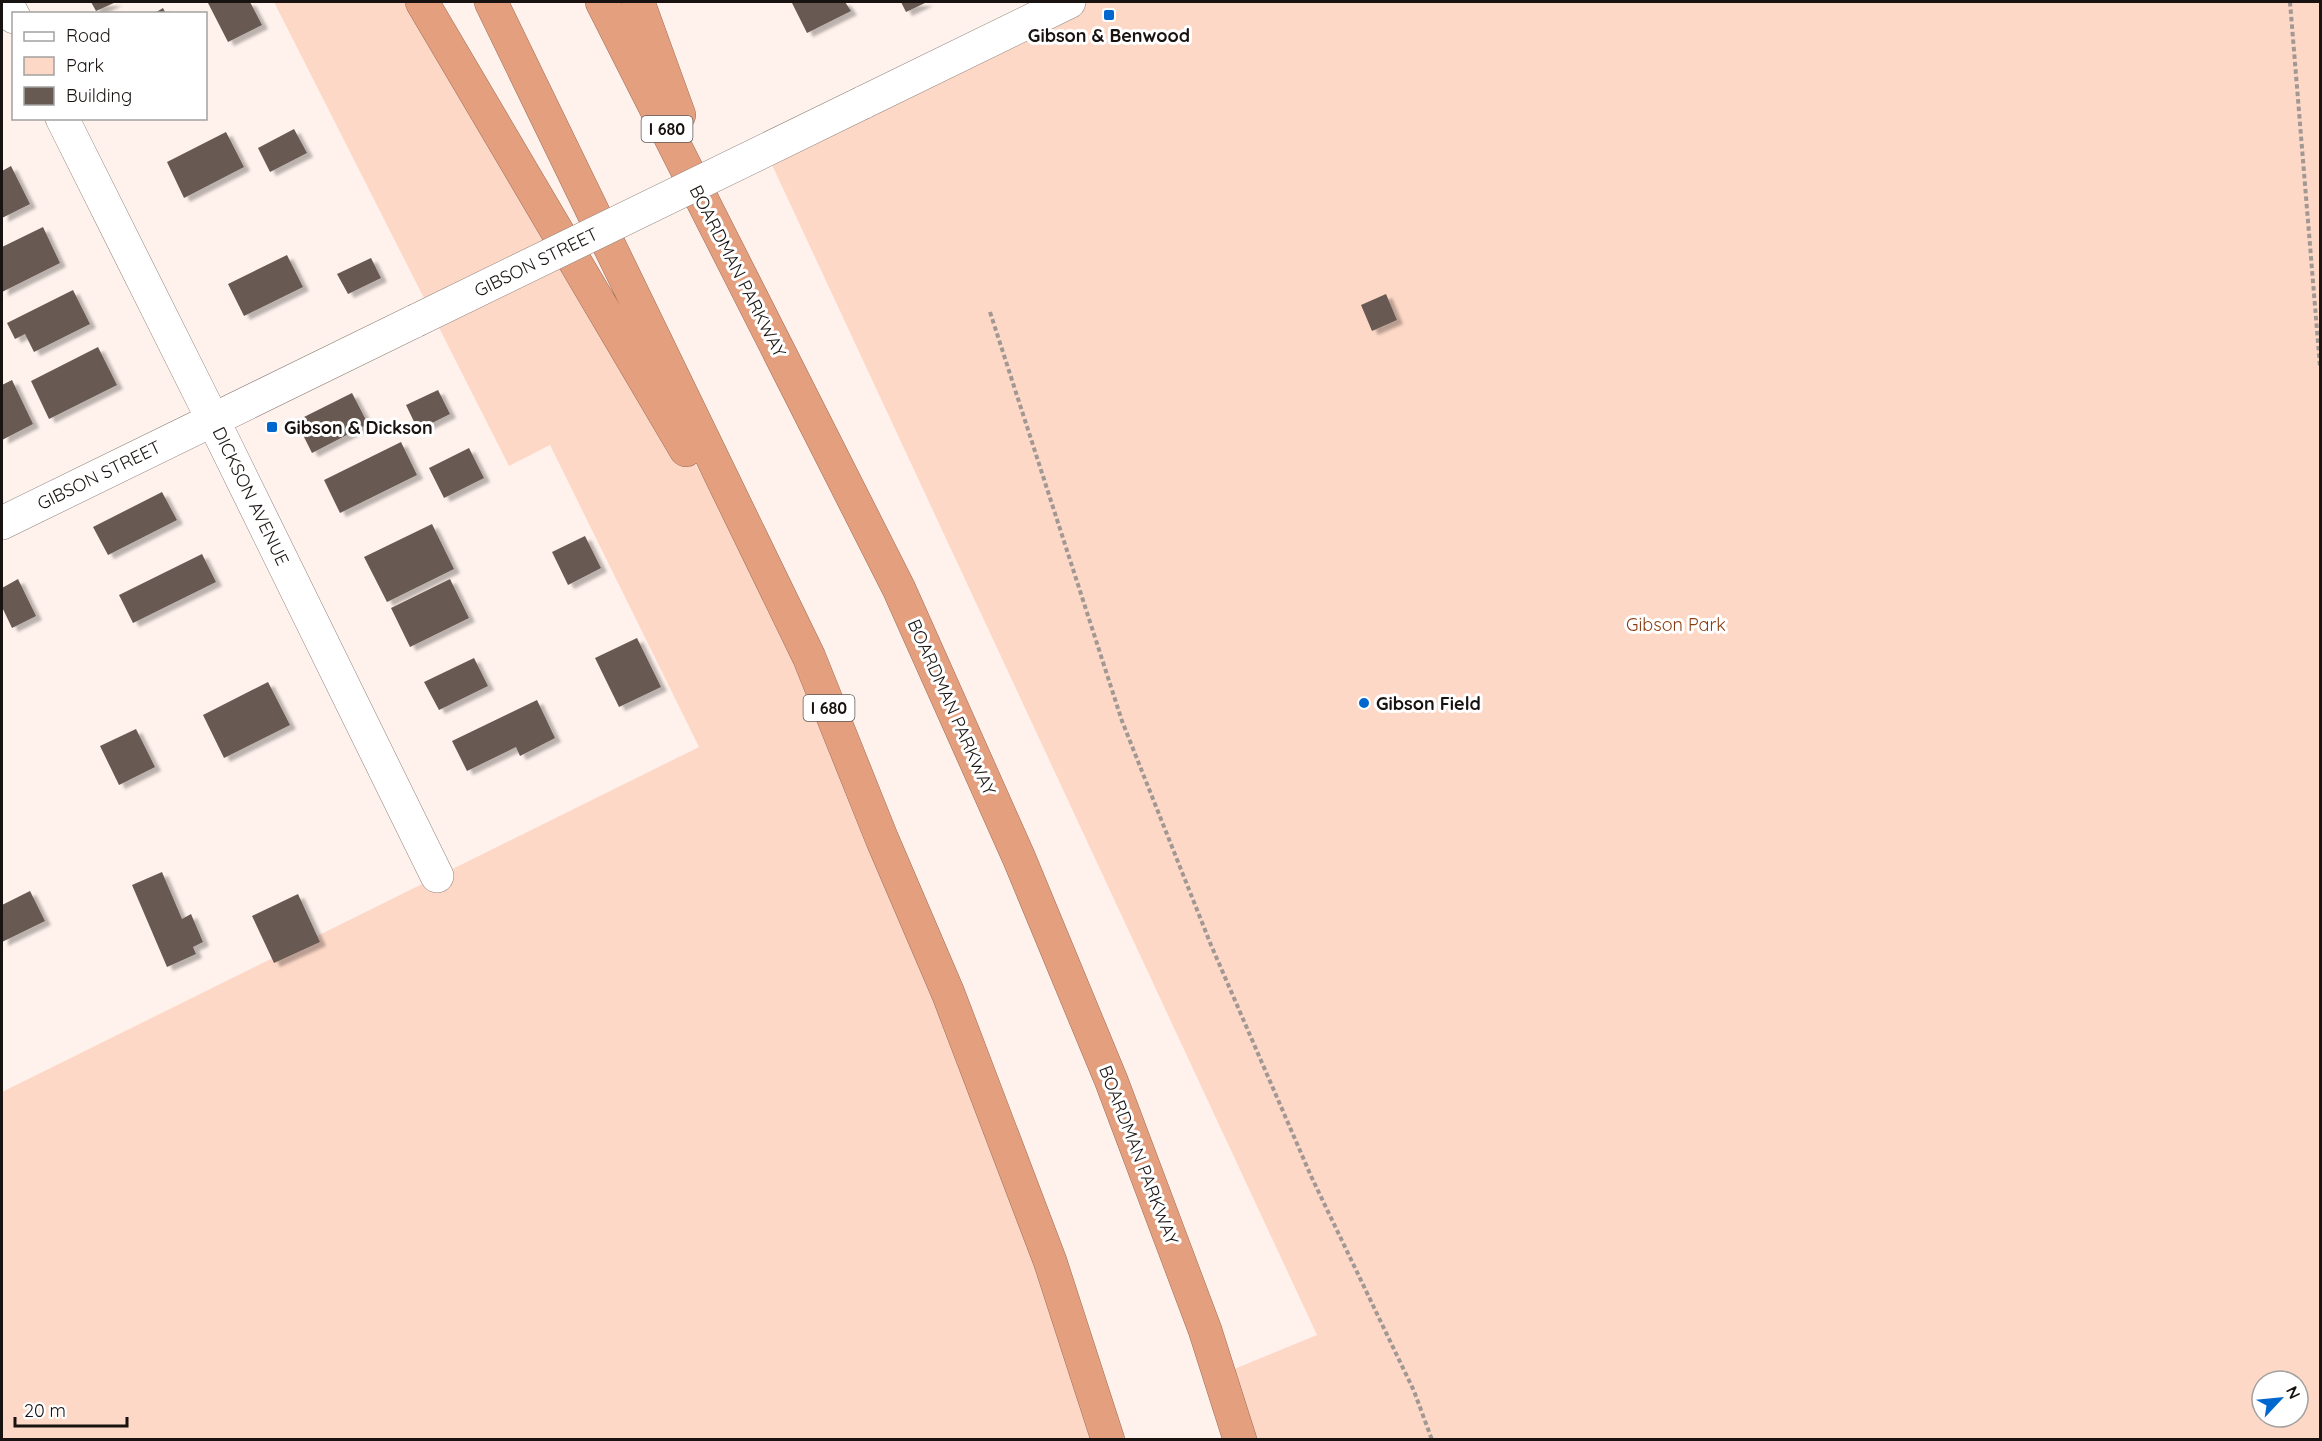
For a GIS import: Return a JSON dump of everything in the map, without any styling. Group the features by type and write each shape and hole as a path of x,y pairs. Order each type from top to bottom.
{"highway":[{"path":"422,2 809,657"},
{"name":"I 680","path":"490,2 809,657 948,993 1050,1261 1108,1440"},
{"name":"BOARDMAN PARKWAY","path":"602,2 899,589 1019,858 1111,1080 1205,1330 1240,1440"},
{"path":"638,2 731,257"},
{"path":"1205,1330 1248,1440"}],"street":[{"name":"GIBSON STREET","path":"2,523 1069,2"},
{"name":"DICKSON AVENUE","path":"64,120 437,876"}],"path":[{"path":"2290,2 2320,367"},
{"path":"990,312 1122,722 1215,956 1311,1176 1414,1391 1432,1440"}],"green space":[{"path":"274,2 422,2 809,657 1108,1439 2,1440 2,1092 699,747 550,445 509,466"},
{"name":"Gibson Park","path":"1069,2 2320,2 2320,1439 1248,1439 1222,1374 1317,1335 765,150"}],"building":[{"path":"91,2 116,2 96,11"},
{"path":"250,2 262,25 228,42 208,3"},
{"path":"845,2 851,11 807,33 792,3"},
{"path":"901,2 927,2 906,12"},
{"path":"294,129 307,153 270,172 258,148"},
{"path":"226,132 244,167 184,198 167,162"},
{"path":"11,166 30,204 2,218 2,171"},
{"path":"43,227 60,263 2,292 2,247"},
{"path":"287,255 303,287 244,316 228,284"},
{"path":"371,258 381,278 348,294 337,274"},
{"path":"73,290 90,324 34,352 25,334 15,339 7,323"},
{"path":"1386,294 1397,320 1372,331 1361,305"},
{"path":"98,347 117,385 49,419 31,381"},
{"path":"12,380 33,424 2,440 2,385"},
{"path":"438,390 450,414 418,430 406,405"},
{"path":"352,393 368,424 312,453 296,421"},
{"path":"401,442 417,475 340,513 324,480"},
{"path":"469,448 484,478 444,498 429,468"},
{"path":"162,492 177,520 108,555 93,527"},
{"path":"432,524 454,569 387,602 364,557"},
{"path":"585,536 601,568 568,585 552,552"},
{"path":"202,554 216,582 133,623 119,595"},
{"path":"18,579 36,616 12,628 2,607 2,588"},
{"path":"450,579 469,618 410,647 391,608"},
{"path":"637,638 661,687 619,707 595,658"},
{"path":"474,658 488,686 439,710 424,682"},
{"path":"268,682 290,725 224,758 203,715"},
{"path":"537,700 555,738 520,756 516,747 467,771 452,741"},
{"path":"136,729 155,767 119,785 100,746"},
{"path":"162,872 182,919 191,914 203,942 193,947 196,954 167,967 132,885"},
{"path":"30,891 45,921 2,942 2,905"},
{"path":"298,894 320,942 274,963 252,916"}],"place":[{"name":"Gibson & Benwood","path":"1109,15"},
{"name":"Gibson & Dickson","path":"272,427"},
{"name":"Gibson Field","path":"1364,703"}]}
